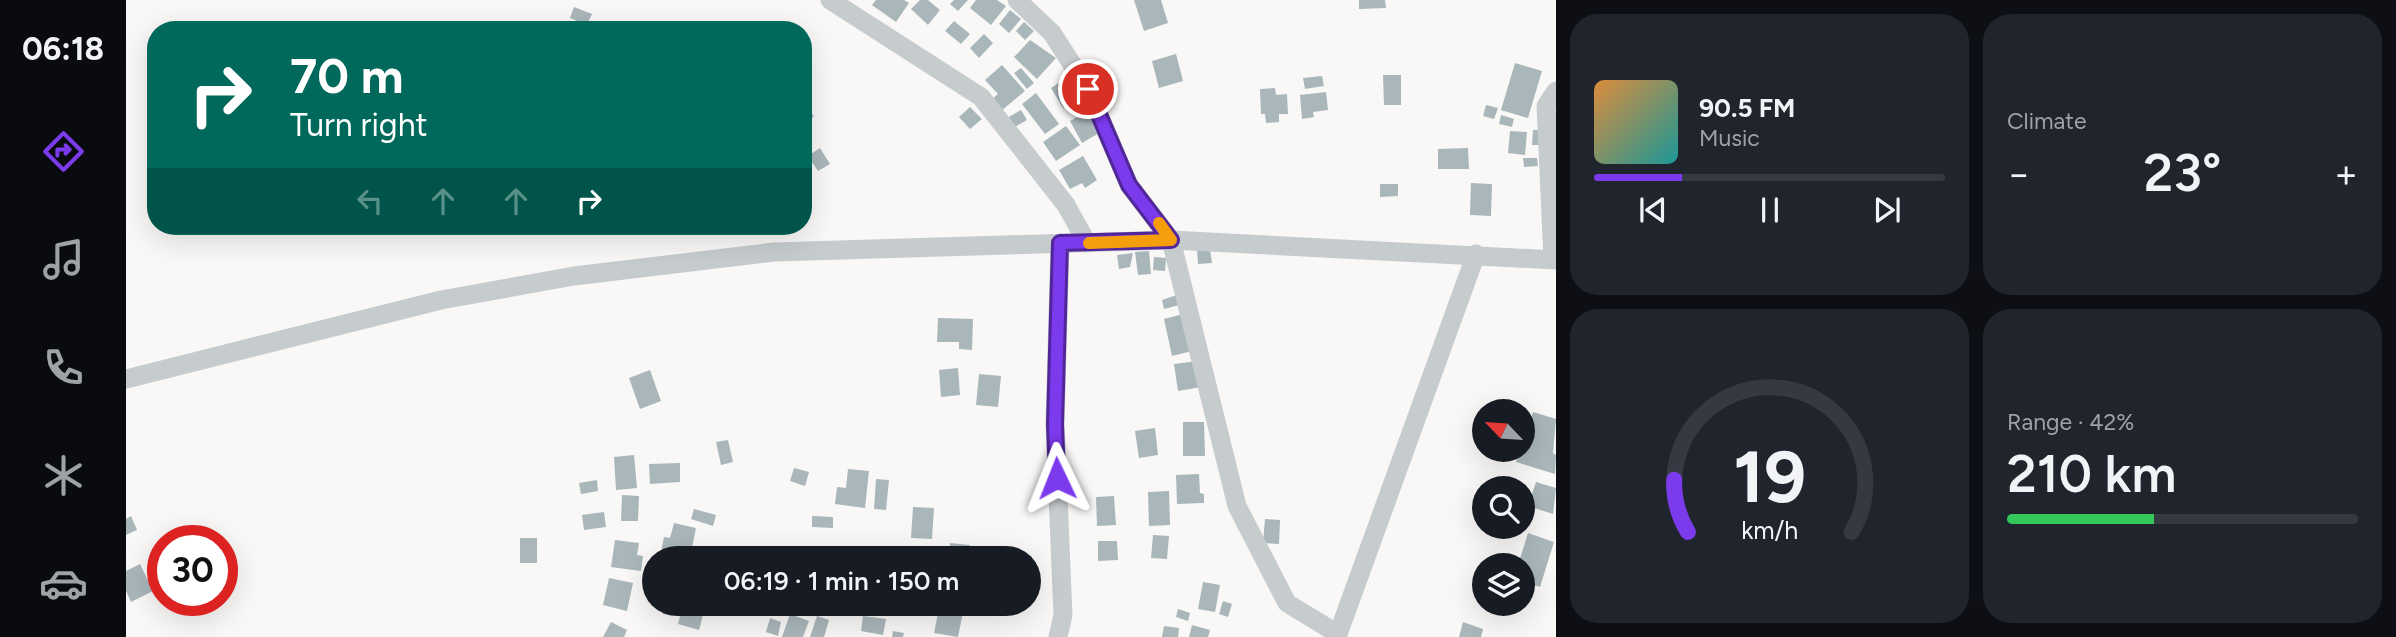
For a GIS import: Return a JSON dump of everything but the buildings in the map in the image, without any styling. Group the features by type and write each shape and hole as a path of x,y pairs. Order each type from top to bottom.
{"street":[{"path":"830,0 981,97 1066,205 1087,243"},
{"path":"1017,0 1052,33 1088,89 1129,185 1171,240 1237,506 1287,603 1338,636 1476,254"},
{"path":"126,379 441,300 574,276 774,251 1171,240 1554,260 1546,106 1556,91"},
{"path":"1058,637 1063,615 1055,424 1060,243"}],"slow traffic":[{"path":"1089,243 1171,240 1159,223"}],"route":[{"path":"1057,478 1055,424 1060,243 1171,240 1129,185 1088,89"}]}
